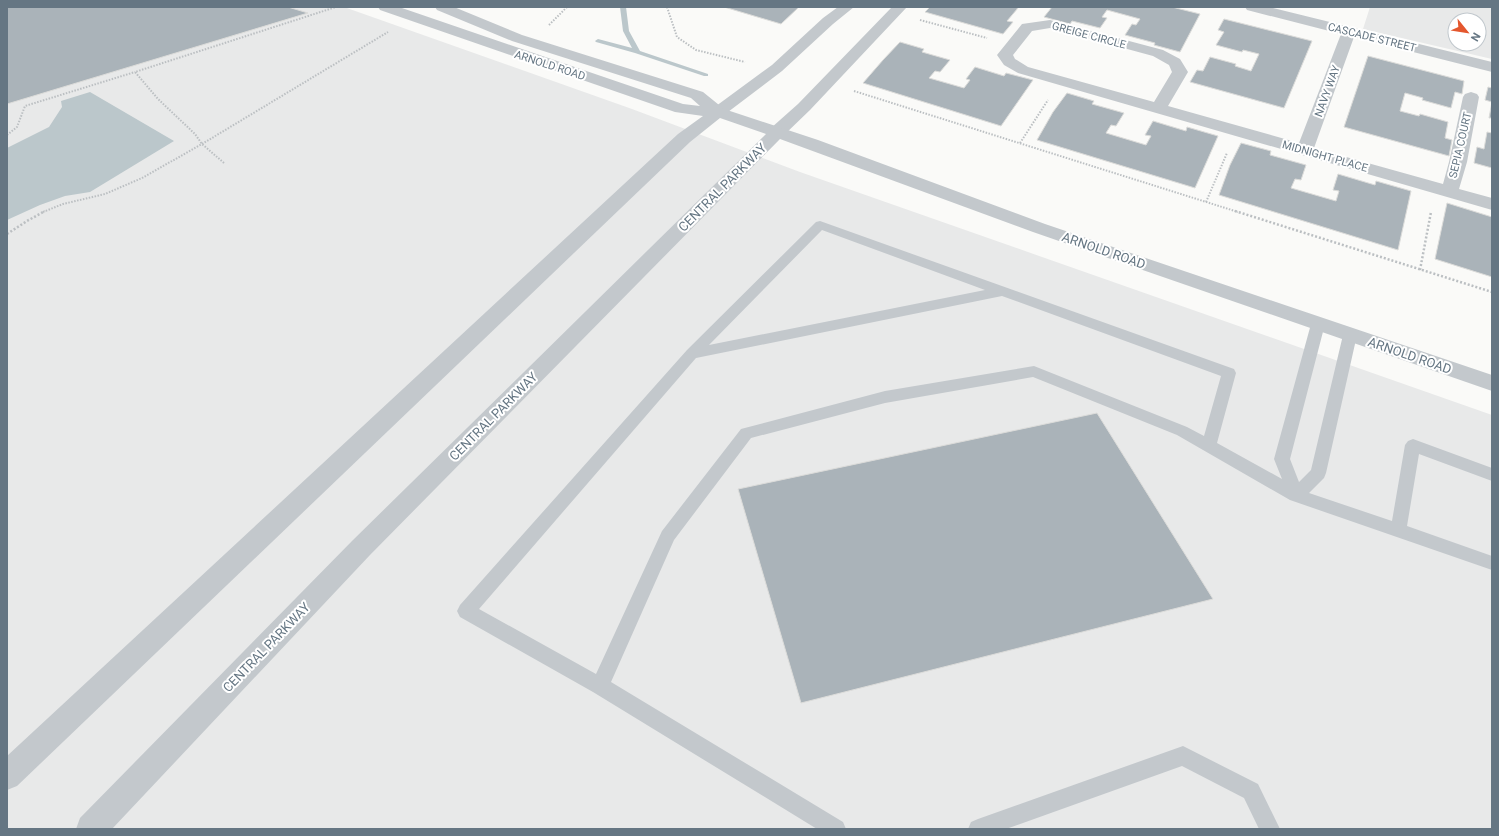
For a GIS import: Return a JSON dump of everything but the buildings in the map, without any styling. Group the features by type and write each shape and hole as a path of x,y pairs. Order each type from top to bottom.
{"street":[{"name":"ARNOLD ROAD","path":"385,7 511,52 681,109 718,112 777,132 1039,228 1492,383"},
{"name":"ARNOLD ROAD","path":"442,7 517,38 697,95 718,112"},
{"path":"7,776 177,613 672,149 774,70 828,21 847,7"},
{"name":"CENTRAL PARKWAY","path":"91,829 361,548 777,132 804,107 900,7"},
{"name":"CASCADE STREET","path":"1252,7 1492,67"},
{"name":"GREIGE CIRCLE","path":"1050,24 1158,54 1175,62 1180,72 1158,109 1061,81 1023,70 1009,62 1005,55 1027,27 1050,24"},
{"name":"NAVY WAY","path":"1305,150 1350,31"},
{"name":"SEPIA COURT","path":"1443,190 1458,162 1470,97"},
{"name":"MIDNIGHT PLACE","path":"1158,109 1492,204"}],"lane":[{"path":"836,829 600,686 466,611 692,354 820,225 1230,373 1209,446"},
{"path":"692,354 1002,291"},
{"path":"1296,495 1282,459 1318,324"},
{"path":"1296,495 1318,473 1350,335"},
{"path":"600,686 668,536 746,433 884,397 1034,371 1182,430 1296,495 1398,532 1492,563"},
{"path":"1398,532 1413,445 1492,475"},
{"path":"978,829 1184,756 1251,791 1270,829"}],"path":[{"path":"7,136 22,120 25,106 176,60 336,7"},
{"path":"667,7 677,38 696,50 774,70"},
{"path":"7,234 28,219 63,204 105,194 127,184 202,144 413,17"},
{"path":"920,20 1013,45"},
{"path":"135,72 158,99 195,134 202,144 224,163"},
{"path":"1020,144 1061,81"},
{"path":"850,89 1492,292"},
{"path":"1206,202 1236,131"},
{"path":"1420,270 1443,190"}],"shaded area":[{"path":"7,7 344,7 632,109 800,172 1492,415 1492,829 7,829"},
{"path":"1370,7 1492,7 1492,59 1462,52 1487,52 1487,12 1447,12 1447,49 1363,29"},
{"path":"90,92 174,141 90,192 65,196 40,205 7,220 7,148 49,127 62,107 61,101"}],"waterway":[{"path":"623,7 626,31 637,52"},
{"path":"598,41 637,52"},
{"path":"637,52 706,75"}]}
